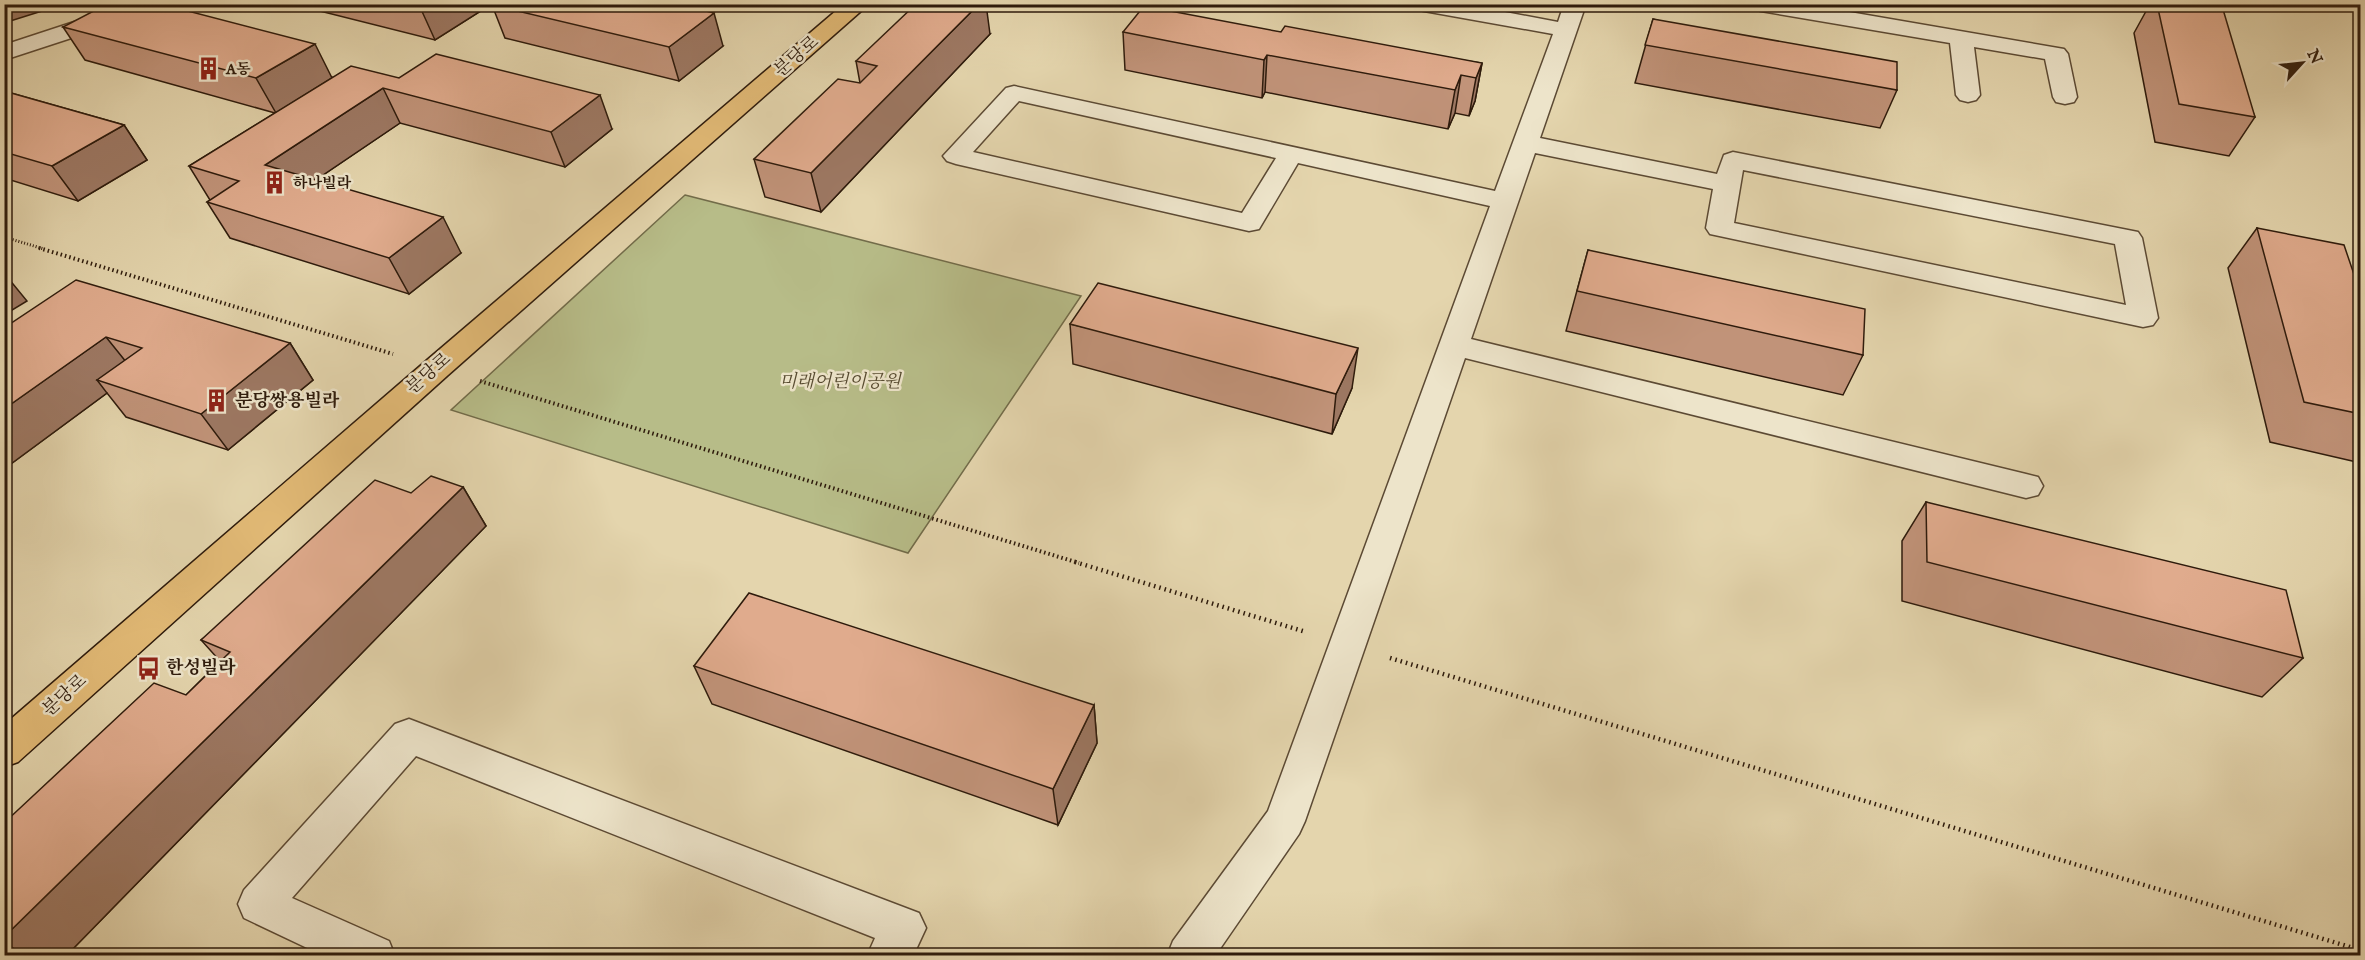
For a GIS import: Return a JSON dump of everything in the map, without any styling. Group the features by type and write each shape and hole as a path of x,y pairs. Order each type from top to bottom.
{"main road":[{"name":"분당로","path":"4,750 437,368 858,4"}],"street":[{"path":"4,53 153,4"},
{"path":"1189,956 1285,821 1571,17 1424,4"},
{"path":"1770,5 2056,54 2065,97"},
{"path":"1961,38 1968,95"},
{"path":"1291,154 1250,223 956,156 1014,93 1291,154 1504,201"},
{"path":"1525,143 1727,184"},
{"path":"1733,160 2128,238 2143,318 1720,228 1727,184 1733,160"},
{"path":"1454,345 2026,486"},
{"path":"373,956 259,904 409,736 904,928 890,956"}],"path":[{"path":"4,237 1316,635"},
{"path":"1381,655 2361,950"}],"green space":[{"name":"미래어린이공원","path":"685,195 1081,296 908,553 451,410"}],"building":[{"path":"107,4 161,4 315,44 256,78 63,27"},
{"path":"678,4 714,13 669,47 492,5"},
{"path":"916,4 979,4 811,173 754,159 838,79 860,83 877,66 856,61"},
{"path":"2157,4 2222,6 2255,117 2179,104"},
{"path":"1144,6 1281,32 1285,26 1482,63 1476,78 1461,75 1455,90 1267,55 1264,60 1123,32"},
{"path":"1653,19 1897,62 1897,90 1645,45"},
{"path":"436,54 600,95 551,132 383,88 265,165 443,217 389,258 207,202 239,181 189,166 351,66 399,78"},
{"path":"4,91 124,125 52,166 4,152"},
{"path":"2257,228 2344,245 2361,295 2361,414 2304,402"},
{"path":"1588,250 1865,309 1863,355 1577,291"},
{"path":"76,280 290,343 201,414 97,380 142,348 106,337 4,409 4,328"},
{"path":"1098,283 1358,348 1336,394 1070,324"},
{"path":"431,476 463,487 4,937 4,823 154,683 186,695 230,652 201,640 375,480 411,493"},
{"path":"1926,502 2286,590 2303,658 1927,562"},
{"path":"749,593 1094,705 1053,789 694,666"}],"place":[{"name":"A동","path":"208,69"},
{"name":"하나빌라","path":"275,183"},
{"name":"분당쌍용빌라","path":"217,401"},
{"name":"한성빌라","path":"148,668"}]}
